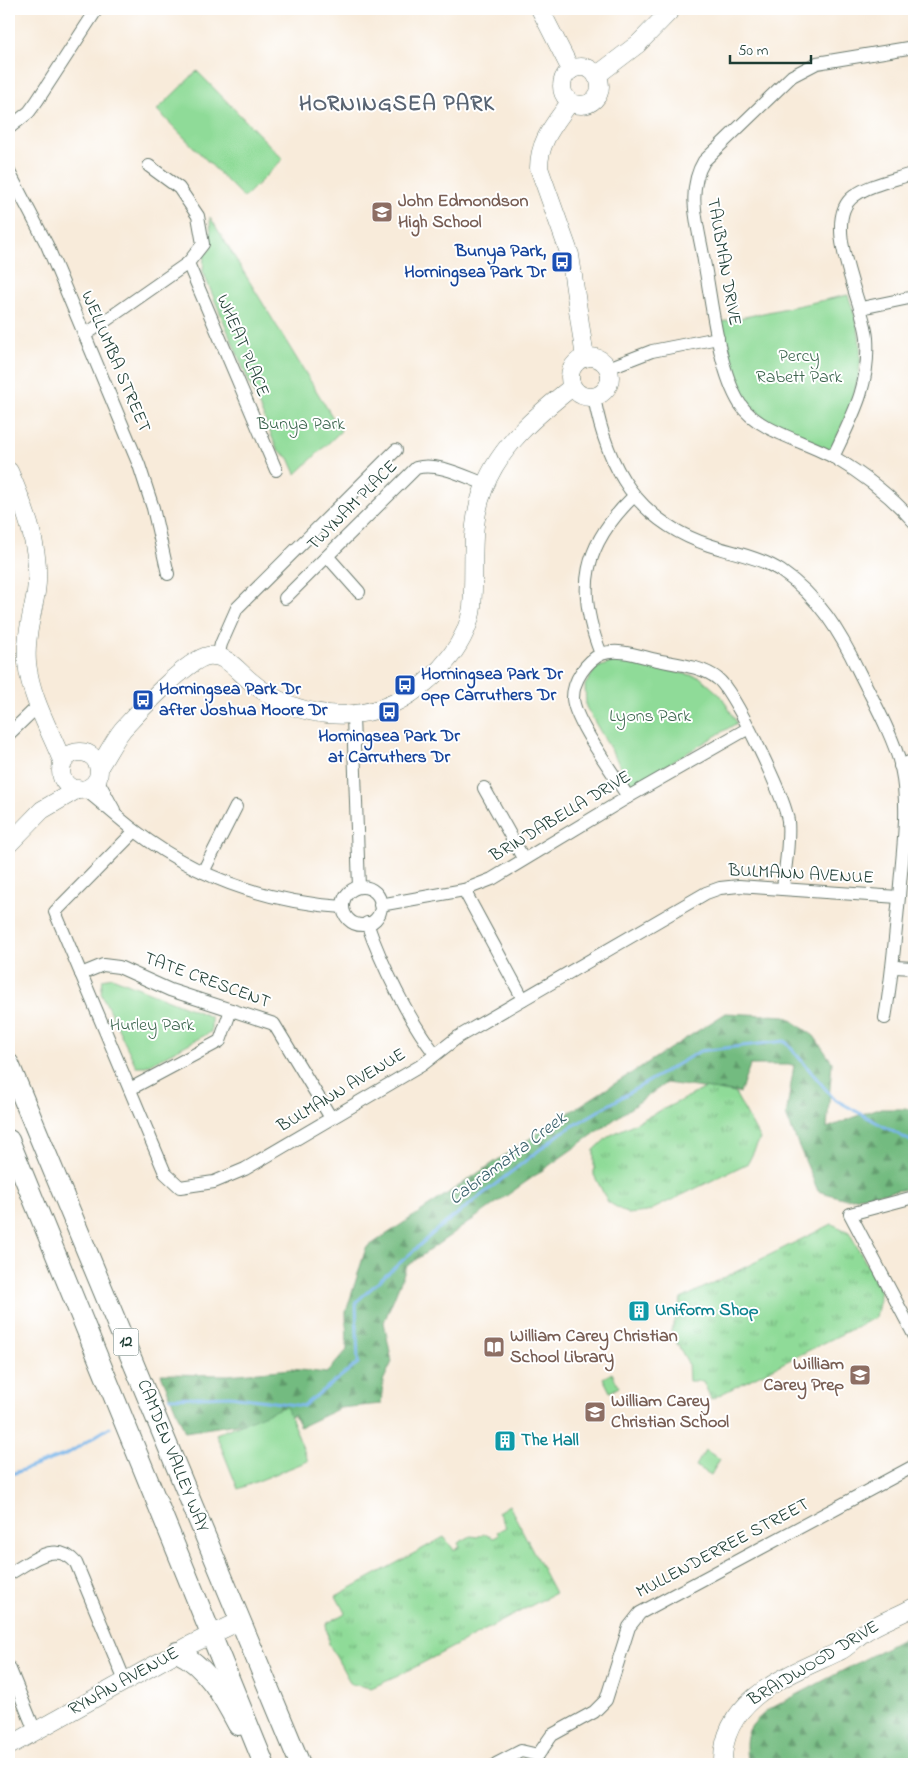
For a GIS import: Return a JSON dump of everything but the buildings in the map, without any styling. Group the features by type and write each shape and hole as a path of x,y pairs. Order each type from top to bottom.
{"main road":[{"name":"CAMDEN VALLEY WAY","path":"9,1064 300,1764"},
{"name":"CAMDEN VALLEY WAY","path":"9,1140 264,1764"},
{"path":"177,1652 195,1662 216,1689 239,1728 253,1764"}],"street":[{"path":"9,128 29,112 97,9"},
{"path":"540,9 571,70"},
{"path":"596,76 638,44 672,9"},
{"name":"TAUBMAN DRIVE","path":"914,47 817,63 792,76 704,161 696,173 693,198 718,338 732,389 740,406 770,428 834,457 890,498 914,522"},
{"path":"584,68 596,76 599,89 596,98 584,105 570,102 564,95 562,87 564,79 571,70 584,68"},
{"path":"570,102 542,145 540,168 570,255 585,358"},
{"path":"85,335 188,263 203,244 198,216 179,188 149,166"},
{"name":"WELLUMBA STREET","path":"9,172 47,245 148,486 168,574"},
{"path":"834,457 860,402 866,366 867,336 861,308 851,285 843,245 842,221 846,205 852,197 863,190 914,173"},
{"name":"WHEAT PLACE","path":"188,263 276,470"},
{"path":"861,308 914,297"},
{"path":"608,368 652,351 718,338"},
{"path":"585,358 598,359 608,368 610,377 608,386 602,393 594,397 582,395 572,387 570,377 573,367 585,358"},
{"path":"9,844 42,810 71,761 122,730 188,666 209,656 218,657 229,662 249,681 278,700 305,710 353,716 386,707 412,693 440,669 458,645 472,609 472,536 474,520 485,484 493,469 530,423 543,409 572,387"},
{"path":"594,397 602,436 609,456 634,496 669,526 708,545 766,563 779,570 817,601 828,614 848,649 879,714 900,766 906,804 894,968 886,1018"},
{"path":"218,657 221,644 237,608 396,450"},
{"name":"TWYNAM PLACE","path":"285,598 416,468 426,465 435,466 485,484"},
{"path":"9,471 34,542 38,569 36,592 30,618 27,654 29,677 38,706 71,761 68,785 90,781"},
{"path":"601,654 592,632 587,607 587,578 593,552 604,530 617,512 634,496"},
{"path":"328,557 359,592"},
{"path":"628,797 585,728 573,700 574,688 587,664 601,654 620,651 711,674 719,680 733,698 773,778 787,814 788,831 783,889"},
{"path":"9,734 38,706"},
{"path":"353,716 359,887"},
{"name":"BRINDABELLA DRIVE","path":"380,904 464,890 492,879 523,858 747,729"},
{"path":"42,810 90,781 122,730"},
{"path":"71,761 93,757 90,781 117,814 135,831 203,872 240,889 265,896 343,907"},
{"path":"900,766 914,760"},
{"path":"484,788 523,858"},
{"path":"203,872 236,807"},
{"name":"BULMANN AVENUE","path":"135,831 55,912 165,1174 180,1187 214,1182 230,1176 331,1118 435,1054 458,1037 706,893 720,888 740,886 898,897"},
{"path":"359,887 372,890 380,904 378,915 367,924 353,922 347,917 343,907 346,895 359,887"},
{"path":"464,890 523,999"},
{"path":"367,924 374,944 406,1007 435,1054"},
{"name":"TATE CRESCENT","path":"82,974 103,965 119,967 170,990 274,1024 331,1118"},
{"path":"894,968 914,968"},
{"path":"130,1089 220,1041 231,1010"},
{"path":"914,1197 850,1214 914,1335"},
{"name":"MULLENDERREE STREET","path":"540,1760 552,1735 594,1712 606,1700 629,1626 640,1613 914,1466"},
{"path":"9,1574 50,1552 63,1552 72,1558 76,1563 125,1681"},
{"name":"BRAIDWOOD DRIVE","path":"723,1764 722,1754 729,1728 742,1708 753,1696 838,1652 863,1633 914,1607"},
{"name":"RYNAN AVENUE","path":"9,1746 177,1652 240,1621"},
{"path":"9,1667 35,1731"},
{"path":"496,1764 522,1752 540,1760"}],"green space":[{"path":"197,71 283,159 244,198 157,110"},
{"name":"Bunya Park","path":"210,217 341,431 296,474 289,458 277,449 203,272 204,256 211,247"},
{"name":"Percy Rabett Park","path":"848,295 856,318 860,339 859,375 848,410 831,451 779,428 767,421 746,402 733,374 721,322"},
{"name":"Lyons Park","path":"619,660 700,677 722,697 737,723 632,786 586,707 585,685 596,668"},
{"name":"Hurley Park","path":"112,977 211,1017 211,1032 146,1066 136,1066 101,993 103,979"},
{"path":"726,1013 786,1016 814,1036 832,1062 827,1128 875,1109 914,1109 914,1188 846,1199 818,1191 786,1116 794,1065 750,1065 740,1093 666,1083 407,1266 384,1322 392,1362 383,1381 381,1404 340,1408 300,1427 294,1415 185,1432 161,1374 228,1375 291,1369 327,1373 347,1350 346,1312 366,1248 559,1119"},
{"path":"706,1088 735,1093 760,1139 748,1163 647,1212 628,1214 608,1202 594,1175 594,1150 609,1136"},
{"path":"832,1224 849,1232 879,1287 880,1299 876,1317 711,1399 703,1381 689,1381 688,1363 671,1333 681,1299"},
{"path":"612,1373 619,1387 610,1392 603,1378"},
{"path":"286,1406 308,1461 238,1489 216,1434"},
{"path":"705,1450 720,1459 711,1475 696,1466"},
{"path":"509,1505 555,1593 398,1676 371,1688 351,1684 329,1644 326,1624 345,1613 336,1596 444,1537 454,1550 460,1547 458,1543 471,1536 477,1537 484,1534 494,1538 499,1535 497,1532 506,1527 498,1512"},
{"path":"914,1633 914,1764 747,1764 746,1739 748,1733 754,1723 768,1710"}],"waterway":[{"name":"Cabramatta Creek","path":"170,1398 230,1396 303,1406 358,1363 356,1302 438,1229 561,1133 700,1051 785,1041 834,1099 914,1143"},
{"name":"Cabramatta Creek","path":"9,1475 67,1454 110,1427"}],"place":[{"name":"John Edmondson High School","path":"382,212"},
{"name":"Bunya Park, Horningsea Park Dr","path":"562,262"},
{"name":"Horningsea Park Dr opp Carruthers Dr","path":"405,685"},
{"name":"Horningsea Park Dr after Joshua Moore Dr","path":"143,700"},
{"name":"Horningsea Park Dr at Carruthers Dr","path":"389,712"},
{"name":"Uniform Shop","path":"639,1311"},
{"name":"William Carey Christian School Library","path":"494,1347"},
{"name":"William Carey Prep","path":"860,1375"},
{"name":"William Carey Christian School","path":"595,1412"},
{"name":"The Hall","path":"505,1441"}],"district":[{"name":"HORNINGSEA PARK","path":"397,105"}]}
